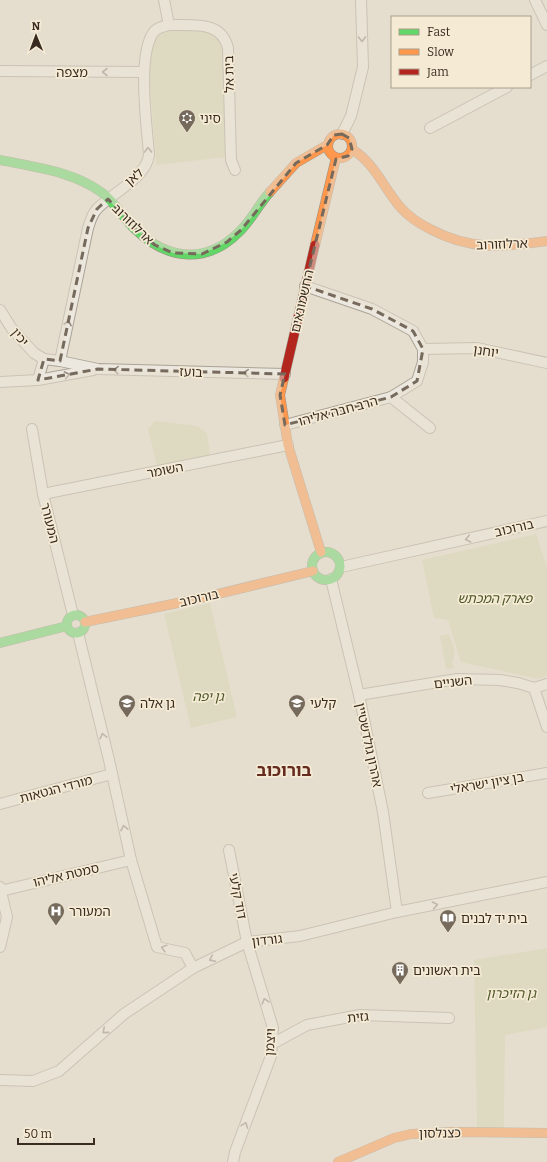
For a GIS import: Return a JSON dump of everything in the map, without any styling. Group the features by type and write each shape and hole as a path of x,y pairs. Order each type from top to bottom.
{"street":[{"path":"164,0 169,25"},
{"path":"342,134 351,116 363,67 361,0"},
{"path":"535,0 547,25"},
{"name":"לאן","path":"60,361 88,228 92,218 97,210 108,199 141,172 148,162 149,155 144,72 147,51 154,32 169,25"},
{"name":"בית אל","path":"169,25 211,28 220,32 226,40 228,48 231,160 235,170"},
{"path":"531,74 547,66"},
{"name":"מצפה","path":"0,72 144,72"},
{"path":"430,128 505,88"},
{"path":"342,134 349,138 352,149 348,156 344,158 336,158 329,153 327,145 328,141 334,135 342,134"},
{"name":"ארלוזורוב","path":"0,160 64,175 80,180 96,188 144,238 173,253 187,255 202,254 214,250 227,242 241,230 266,196 296,163 327,145"},
{"name":"ארלוזורוב","path":"352,149 361,153 373,167 399,206 414,220 437,234 458,242 477,246 498,247 547,241"},
{"name":"החשמונאים","path":"288,445 280,394 336,158"},
{"path":"305,286 372,309 414,331 423,349"},
{"name":"יכין","path":"0,310 12,329 34,353 44,359"},
{"name":"יוחנן","path":"423,349 477,348 547,363"},
{"name":"הרב חבה אליהו","path":"285,425 391,397 417,381 423,362 423,349"},
{"path":"38,380 44,359 60,361"},
{"name":"בועז","path":"60,361 98,369 284,374"},
{"name":"בועז","path":"0,382 38,380 98,369"},
{"name":"הרב חבה אליהו","path":"391,397 430,428"},
{"name":"המעורר","path":"32,429 43,494 73,615"},
{"path":"288,445 321,552"},
{"name":"השומר","path":"43,494 288,445"},
{"name":"בורוכוב","path":"341,567 547,521"},
{"path":"326,551 335,554 341,567 338,575 326,580 318,578 313,571 312,566 316,555 326,551"},
{"name":"בורוכוב","path":"85,622 197,599 313,571"},
{"name":"אהרון גולדשטיין","path":"331,579 359,695 383,812 397,912"},
{"path":"73,615 79,616 85,622 82,630 78,633 72,633 67,626 69,618 73,615"},
{"path":"0,643 67,626"},
{"path":"78,633 131,860 157,947 185,953 193,968"},
{"name":"השניים","path":"359,695 457,679 500,680 518,683 534,688"},
{"path":"547,684 534,688 547,727"},
{"name":"בן ציון ישראלי","path":"428,793 547,773"},
{"name":"מורדי הגטאות","path":"0,804 112,774"},
{"name":"דוד קלעי","path":"229,850 247,942"},
{"name":"סמטת אליהו","path":"0,889 131,860"},
{"name":"גורדון","path":"0,1080 33,1081 59,1071 124,1014 193,968 247,942 300,936 397,912 547,882"},
{"path":"0,889 7,916 0,947"},
{"name":"ויצמן","path":"233,1162 235,1152 271,1056 272,1044 273,1028 247,942"},
{"name":"גזית","path":"272,1044 308,1025 360,1015 449,1018"},
{"name":"כצנלסון","path":"338,1162 394,1138 411,1134 452,1132 547,1133"}],"highlighted area":[{"path":"342,134 349,138 352,149 348,156 336,159 305,286 372,309 413,331 423,349 417,381 391,397 285,425 280,395 285,374 98,369 38,380 44,359 60,361 88,228 97,209 108,199 135,229 155,245 173,253 202,254 227,242 241,230 296,163 327,145 334,135"}],"green space":[{"path":"174,28 210,31 226,49 226,157 156,165 149,71 154,41 160,33"},
{"path":"155,421 197,426 207,433 210,456 157,465 148,429"},
{"name":"פארק המכתש","path":"536,534 547,567 547,676 538,679 461,662 448,620 434,618 422,560"},
{"name":"גן יפה","path":"210,603 237,717 191,728 164,614"},
{"path":"448,634 454,648 454,659 452,662 454,668 446,669 440,636"},
{"name":"גן הזיכרון","path":"547,948 547,1027 505,1035 504,1131 477,1130 474,960"}],"traffic: fast":[{"path":"0,160 65,174 90,185 106,196 136,230 162,248 175,253 202,253 215,249 228,242 252,217 262,201 270,192"},
{"path":"326,552 336,556 340,566 336,576 326,580 316,576 312,566 316,556 326,552"},
{"path":"76,615 82,618 85,624 82,630 76,633 70,630 67,624 70,618 76,615"},
{"path":"0,643 67,626"}],"traffic: slow":[{"path":"340,134 349,137 352,146 349,155 340,158 331,155 328,146 331,137 340,134"},
{"path":"270,192 296,163 327,145"},
{"path":"352,149 373,169 404,211 422,225 430,229 459,241 487,246 516,245 547,241"},
{"path":"315,245 336,158"},
{"path":"284,378 280,395 288,445 321,552"},
{"path":"85,622 197,599 313,571"},
{"path":"338,1162 394,1138 411,1134 452,1132 547,1133"}],"traffic: jam":[{"path":"284,378 315,245"}],"place":[{"name":"סיני","path":"187,133"},
{"name":"גן אלה","path":"127,718"},
{"name":"קלעי","path":"297,718"},
{"name":"המעורר","path":"56,926"},
{"name":"בית יד לבנים","path":"448,933"},
{"name":"בית ראשונים","path":"400,985"}],"district":[{"name":"בורוכוב","path":"284,770"}]}
